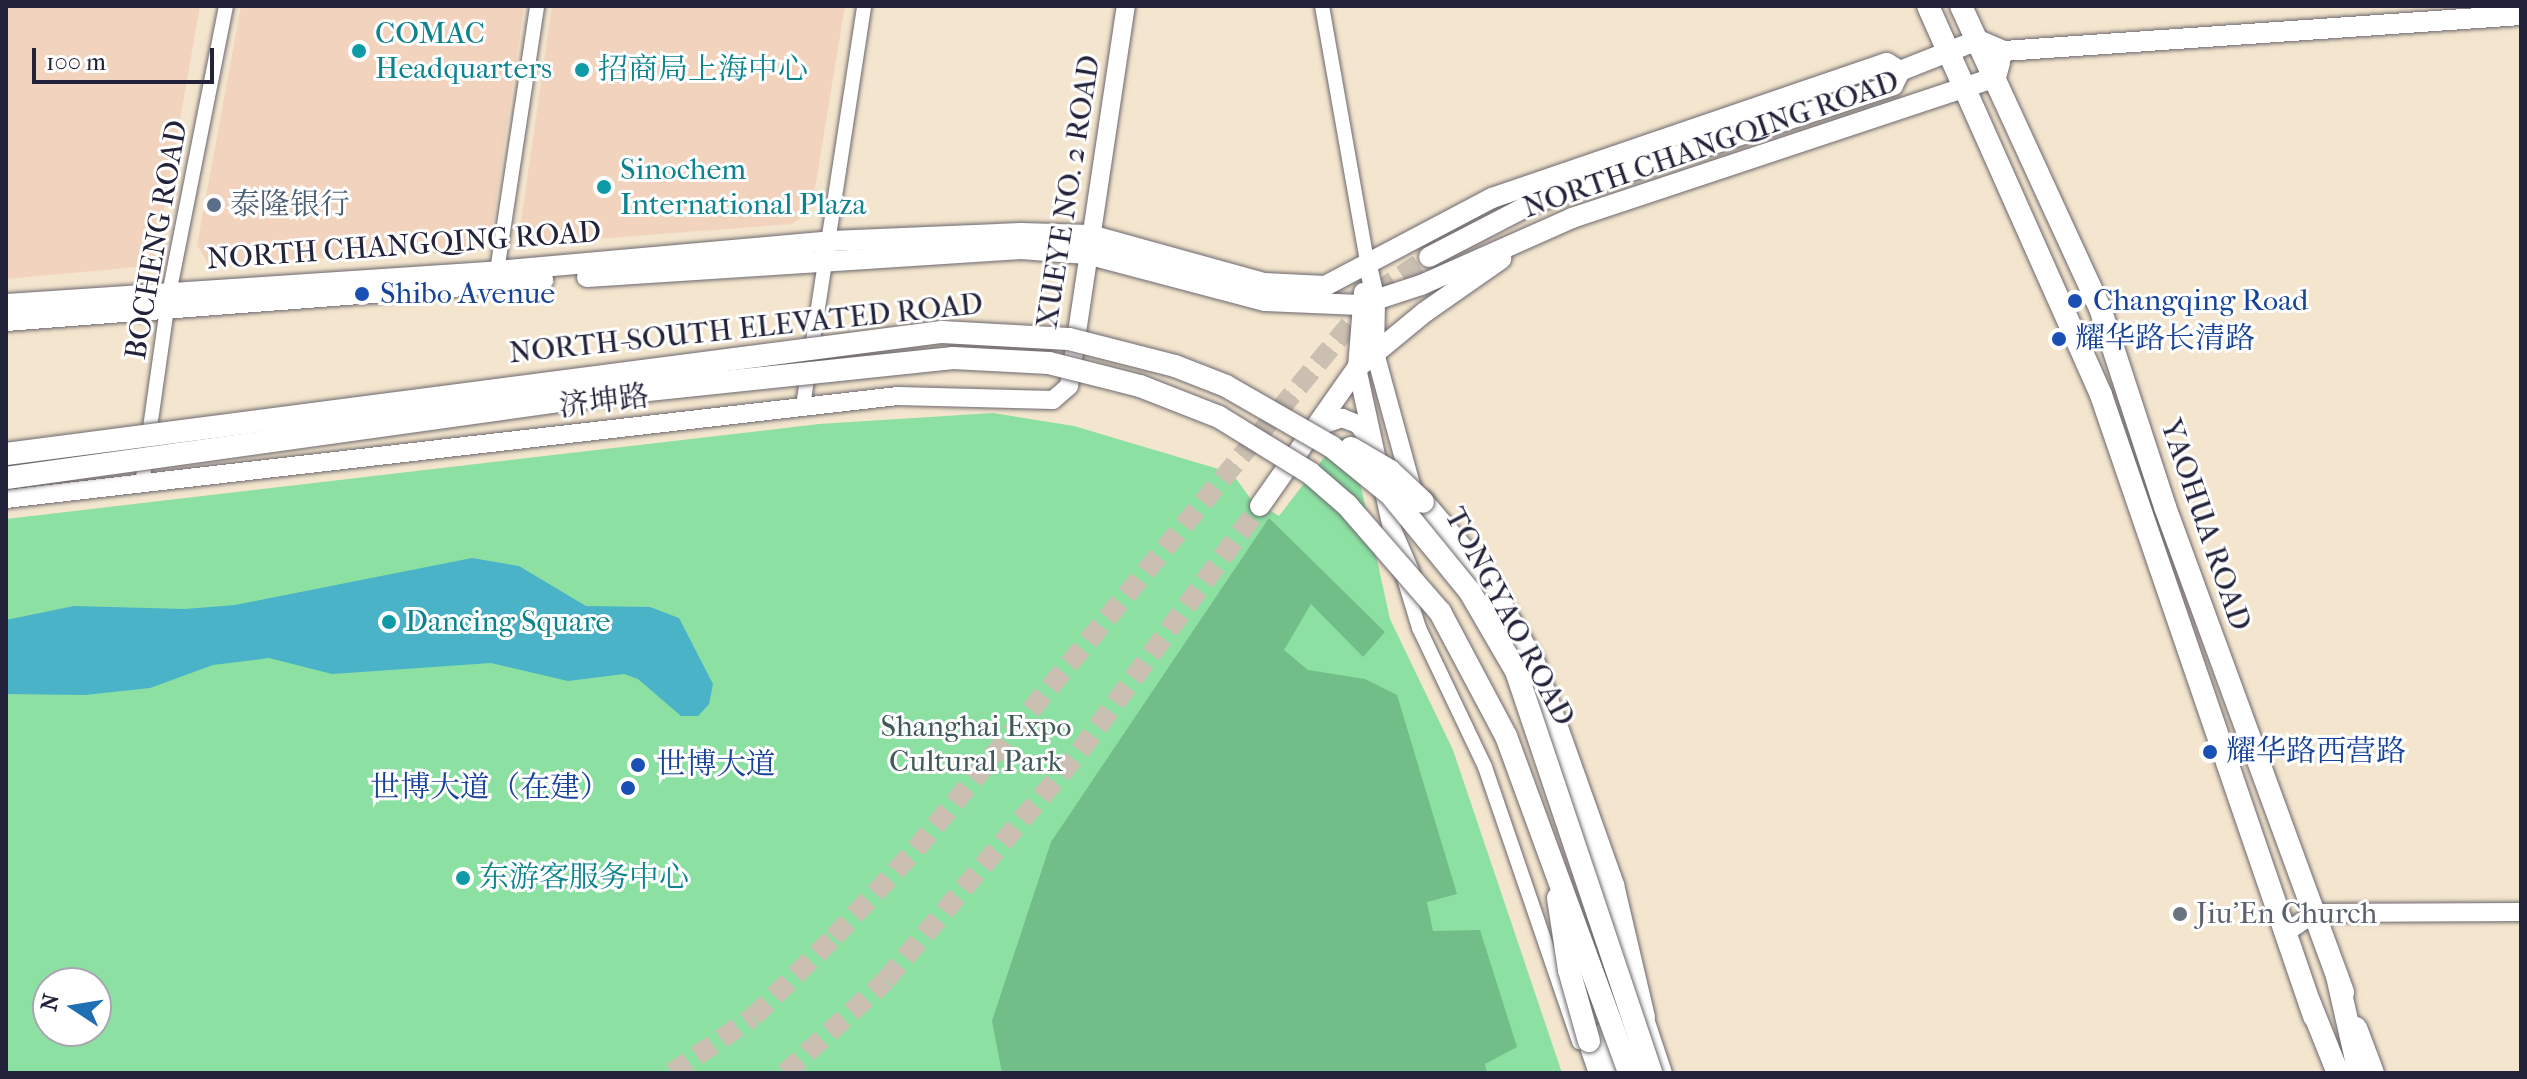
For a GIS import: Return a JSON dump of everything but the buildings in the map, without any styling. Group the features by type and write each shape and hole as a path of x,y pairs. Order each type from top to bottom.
{"main road":[{"name":"YAOHUA ROAD","path":"1928,6 2101,395 2332,1073"},
{"name":"YAOHUA ROAD","path":"1961,6 2100,308 2165,507 2373,1073"},
{"path":"1949,52 1978,40 2004,51 2476,11 2521,15"},
{"path":"1965,88 1996,77 2004,51"},
{"name":"NORTH CHANGQING ROAD","path":"6,321 169,303 496,279 1021,233 1276,284 1325,286 1492,198 1887,63 1900,71 1949,52"},
{"path":"1429,257 1533,203 1893,85 1900,71"},
{"name":"NORTH CHANGQING ROAD","path":"1089,245 1265,301 1368,303 1531,239 1572,218 1965,88"},
{"path":"1260,506 1357,368 1531,239"},
{"name":"NORTH CHANGQING ROAD","path":"6,304 169,303"},
{"name":"NORTH-SOUTH ELEVATED ROAD","path":"6,454 608,372 942,332 1069,339 1160,362 1226,386 1290,421 1391,495 1470,592 1516,671 1651,1073"},
{"name":"NORTH-SOUTH ELEVATED ROAD","path":"6,478 610,394 953,358 1049,363 1140,386 1219,417 1310,473 1347,505 1440,612 1479,678 1549,841 1629,1073"},
{"path":"1290,421 1390,471 1483,573 1534,663 1613,885 1644,1017"},
{"path":"1549,841 1569,970 1600,1073"},
{"path":"2337,976 2359,1073"},
{"path":"2309,1001 2338,1073"}],"street":[{"name":"BOCHENG ROAD","path":"142,484 169,303 226,6"},
{"path":"496,279 537,6"},
{"path":"803,406 830,250 864,6"},
{"name":"XUEYE NO. 2 ROAD","path":"1069,386 1126,6"},
{"path":"1322,6 1368,266"},
{"name":"TONGYAO ROAD","path":"1368,266 1368,303 1375,353 1399,454 1423,517 1559,769 1663,1073"},
{"name":"TONGYAO ROAD","path":"1368,303 1357,368 1371,444 1392,529 1517,778 1617,1073"},
{"name":"济坤路","path":"6,499 803,406 938,394 1053,400 1069,386"},
{"path":"1317,427 1342,418 1358,424 1371,444"},
{"path":"1392,529 1419,628 1485,767 1590,1073"},
{"path":"2285,933 2315,913 2521,912"}],"shaded area":[{"path":"6,6 200,6 156,257 149,266 6,279"},
{"path":"241,6 524,6 492,229 480,251 208,264 197,245"},
{"path":"552,6 845,6 813,201 805,215 792,224 542,243 531,239 521,221"}],"green space":[{"name":"Shanghai Expo Cultural Park","path":"993,413 1074,426 1232,473 1250,498 1279,516 1339,438 1350,437 1390,619 1453,750 1562,1073 6,1073 6,519 819,424"},
{"path":"1269,518 1385,632 1363,657 1311,604 1284,650 1308,670 1365,679 1397,695 1457,894 1427,902 1433,931 1480,930 1517,1047 1485,1064 1487,1073 1002,1073 992,1021 1051,842"}],"water":[{"path":"472,558 519,566 586,606 650,607 679,618 713,684 709,704 698,716 681,716 638,679 624,674 568,681 491,663 332,674 269,658 213,665 150,688 85,695 6,694 6,620 74,606 185,609 235,605"}],"tunnel":[{"path":"672,1073 753,1017 834,937 916,849 1377,292 1429,257"},
{"path":"785,1073 886,980 1080,751 1260,506"}],"place":[{"name":"COMAC Headquarters","path":"359,51"},
{"name":"招商局上海中心","path":"582,70"},
{"name":"Sinochem International Plaza","path":"604,187"},
{"name":"泰隆银行","path":"214,205"},
{"name":"Shibo Avenue","path":"362,294"},
{"name":"Changqing Road","path":"2075,301"},
{"name":"耀华路长清路","path":"2059,339"},
{"name":"Dancing Square","path":"389,622"},
{"name":"耀华路西营路","path":"2210,752"},
{"name":"世博大道","path":"638,765"},
{"name":"世博大道（在建）","path":"628,788"},
{"name":"东游客服务中心","path":"463,878"},
{"name":"Jiu'En Church","path":"2180,914"}]}
